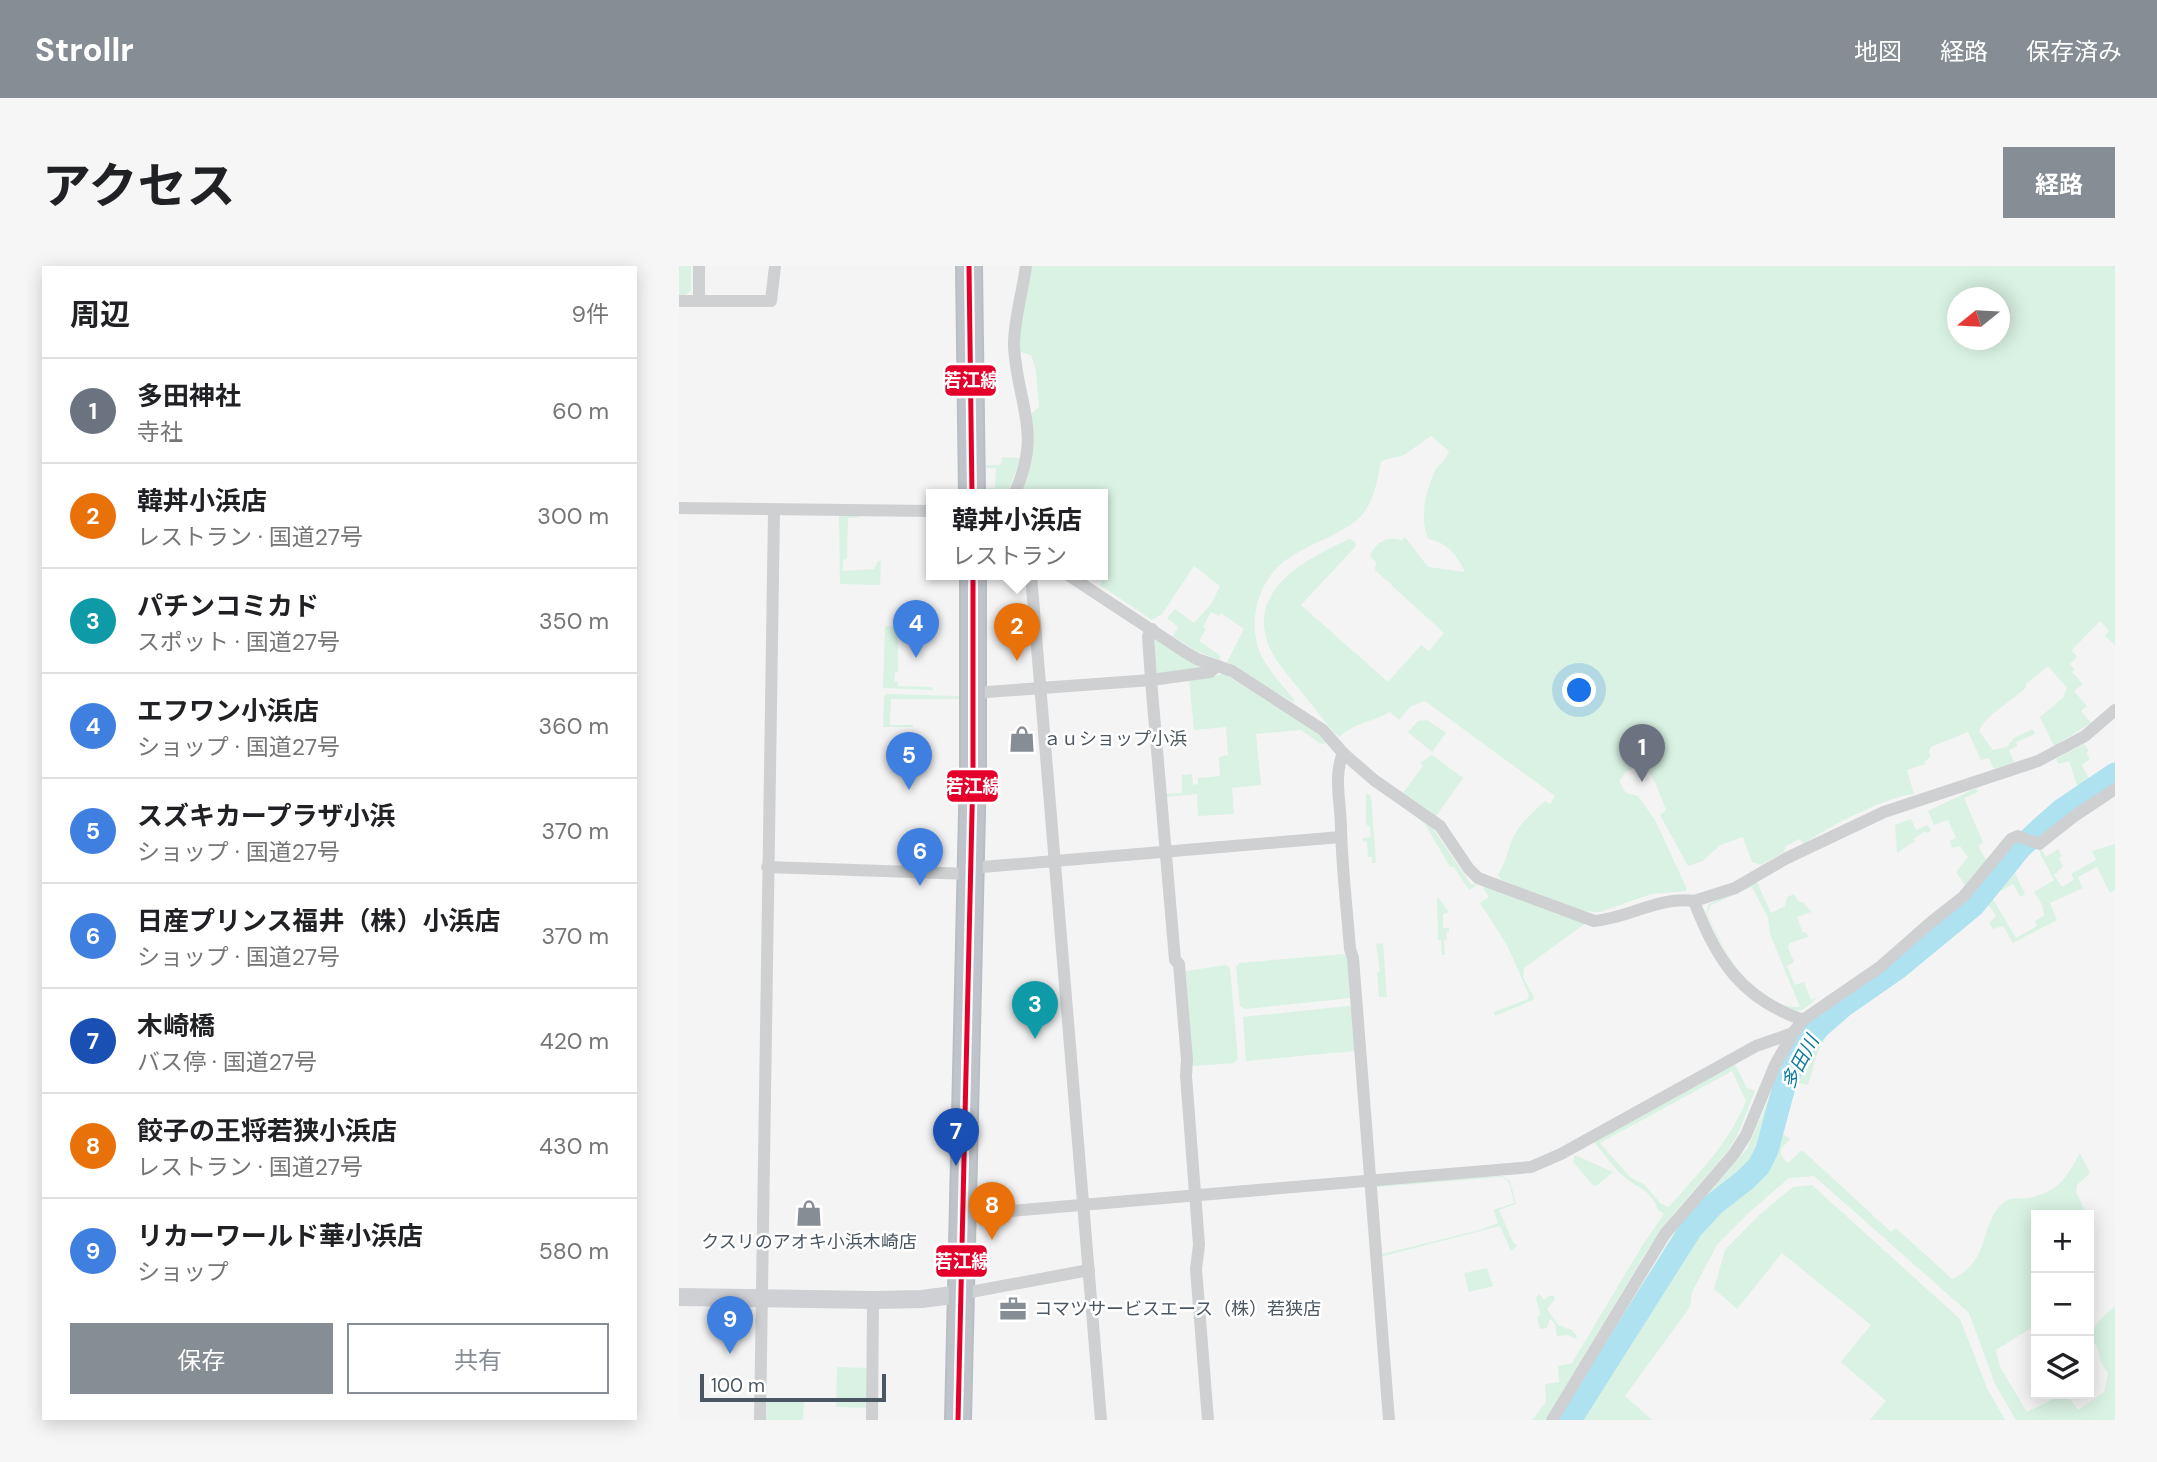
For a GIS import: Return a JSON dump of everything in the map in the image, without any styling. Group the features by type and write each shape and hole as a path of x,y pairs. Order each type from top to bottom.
{"highway":[{"path":"969,266 972,489"},
{"path":"958,1420 970,871 973,580"}],"street":[{"path":"699,266 699,301"},
{"path":"679,301 771,301 775,266"},
{"path":"1016,489 1025,468 1028,448 1028,425 1014,344 1026,266"},
{"path":"679,508 926,512"},
{"path":"760,1420 774,511"},
{"path":"1031,580 1101,1420"},
{"path":"1076,580 1185,652 1232,671 1323,730 1343,753 1374,780 1440,826 1468,869 1478,878 1594,921 1606,920 1664,902 1679,899 1694,901 1735,888 1787,858 1884,812 2038,761 2078,740 2115,710"},
{"path":"1152,629 1148,636 1151,680 1175,960 1179,964 1199,1245 1196,1269 1208,1420"},
{"path":"973,693 1151,680 1210,672 1217,667"},
{"path":"1343,753 1338,765 1341,837 1360,1033 1389,1420"},
{"path":"1552,1420 1665,1234 1734,1154 1746,1135 1775,1065 1793,1032 1803,1020 1880,967 1963,897 2011,839 2018,836 2039,844 2115,789"},
{"path":"767,867 970,871 1055,861 1341,837"},
{"path":"1694,901 1723,959 1739,981 1767,1006 1803,1020"},
{"path":"963,1215 1540,1164 1756,1046 1793,1032"},
{"path":"679,1297 922,1299 1089,1270"},
{"path":"872,1420 873,1300"}],"green space":[{"path":"679,266 691,266 691,290 686,295 679,295"},
{"path":"1028,266 2115,266 2115,645 2105,636 2109,631 2100,621 2072,650 2077,657 2070,664 2075,670 2072,672 2083,684 2074,691 2087,706 2081,711 2091,723 2054,746 2040,717 2063,698 2067,688 2048,666 1988,718 1979,731 1993,750 2007,747 2014,738 2033,729 2035,734 2016,742 2018,746 2009,750 2015,765 1993,768 1989,758 1981,760 1968,732 1931,747 1931,757 1925,764 1907,770 1914,794 1889,800 1857,813 1804,844 1799,839 1786,846 1784,852 1761,865 1752,862 1743,837 1720,845 1703,861 1688,866 1660,815 1666,810 1656,784 1643,763 1626,772 1619,781 1626,793 1638,796 1655,820 1687,889 1651,894 1600,912 1576,909 1500,879 1498,875 1517,830 1545,801 1550,804 1555,796 1425,701 1411,706 1399,720 1390,712 1356,726 1339,737 1281,666 1266,637 1264,619 1268,602 1276,588 1303,564 1350,539 1356,543 1355,547 1301,605 1388,682 1421,645 1429,651 1444,633 1375,570 1376,562 1370,556 1375,547 1383,541 1402,541 1405,537 1428,567 1465,572 1451,550 1428,539 1424,523 1426,497 1431,481 1449,451 1431,436 1404,455 1381,461 1371,500 1363,514 1340,531 1294,554 1268,579 1255,615 1256,640 1263,659 1295,701 1292,702 1227,662 1244,629 1221,613 1219,616 1211,612 1199,641 1221,656 1219,660 1196,651 1173,636 1178,627 1167,618 1175,609 1194,623 1212,603 1220,586 1194,566 1162,614 1152,620 1100,585 1102,580 1108,580 1108,489 1020,489 1030,415 1039,407 1036,370 1031,355 1018,351"},
{"path":"1002,457 1021,458 1009,489 985,489 995,488 996,468 986,468 986,465 1001,465"},
{"path":"839,515 860,515 848,518 847,558 843,560 843,571 874,569 878,561 881,561 880,585 840,584"},
{"path":"885,626 898,627 898,672 895,672 894,681 898,682 898,686 932,687 933,690 883,688"},
{"path":"1154,638 1203,667 1154,675"},
{"path":"1225,674 1305,724 1329,743 1321,744 1301,730 1256,734 1261,785 1232,788 1234,814 1198,816 1197,794 1165,797 1165,794 1182,793 1182,775 1192,774 1193,785 1198,784 1198,778 1220,776 1219,757 1228,755 1226,727 1194,730 1189,679"},
{"path":"884,696 961,696 962,699 891,699 890,725 913,727 883,727"},
{"path":"1427,720 1446,733 1432,752 1408,732 1418,721"},
{"path":"2084,744 2090,759 2082,765 2089,779 2115,762 2115,768 2040,821 2039,819 2057,805 2057,799 2078,788 2069,761 2059,764 2056,759"},
{"path":"1432,755 1463,778 1436,816 1403,793 1423,766 1420,763"},
{"path":"1976,788 1978,792 1964,798 1983,842 1978,846 1986,860 1965,885 1956,872 1968,857 1960,846 1952,848 1950,841 1956,838 1948,820 1934,825 1928,811"},
{"path":"1366,793 1371,796 1376,863 1372,863 1372,857 1368,857 1367,842 1363,841 1363,838 1371,837 1370,827 1366,824"},
{"path":"1402,806 1432,827 1471,884 1477,885 1469,890 1454,867 1450,867 1425,824"},
{"path":"1911,819 1916,830 1928,825 1931,831 1925,831 1897,853 1895,825"},
{"path":"2115,844 2115,890 2110,893 2097,867 2078,877 2083,888 2050,903 2057,920 2013,943 2003,926 1993,929 1989,923 1996,916 1986,901 2012,867 2025,894 2020,897 2013,884 1997,893 1993,899 2016,938 2037,926 2035,921 2044,915 2042,905 2034,892 2054,880 2039,851 2041,849 2046,857 2058,849 2062,856 2059,858 2063,866 2054,875 2062,887 2074,880 2071,874 2096,860 2092,851"},
{"path":"1757,882 1771,913 1785,906 1787,897 1794,894 1798,901 1804,903 1811,912 1797,917 1803,933 1806,932 1808,937 1790,943 1788,947 1794,962 1787,966 1795,985 1804,982 1811,1000 1818,997 1798,1011 1779,1006 1769,1000 1800,1007 1770,934 1768,918 1752,887 1711,905 1707,914 1731,960 1764,997 1754,989 1744,979 1735,967 1720,941 1706,914 1709,904"},
{"path":"1485,886 1586,923 1524,968 1523,977 1534,997 1533,1000 1495,1016 1494,1012 1528,999 1529,995 1507,945 1480,903 1489,897 1483,888"},
{"path":"1437,896 1449,912 1443,914 1443,928 1449,928 1447,939 1444,940 1445,955 1442,955 1441,940 1438,940"},
{"path":"1383,943 1387,997 1379,997 1377,972 1380,972 1376,944"},
{"path":"1344,954 1348,958 1350,998 1245,1009 1240,1006 1236,967 1239,963"},
{"path":"1226,965 1230,968 1238,1059 1234,1063 1194,1066 1186,971"},
{"path":"1352,1007 1355,1051 1246,1061 1243,1017"},
{"path":"1827,1026 1830,1030 1818,1051 1808,1085 1799,1083 1795,1087 1784,1123 1780,1121 1797,1070 1810,1047"},
{"path":"1788,1055 1751,1163 1698,1211 1673,1243 1563,1420 1559,1420 1669,1241 1685,1218 1747,1149"},
{"path":"1735,1064 1747,1088 1755,1091 1738,1134 1728,1151 1675,1212 1647,1251 1545,1420 1532,1420 1546,1402 1545,1384 1559,1382 1558,1366 1572,1363 1664,1214 1658,1210 1649,1194 1618,1171 1594,1142","holes":["1732,1071 1746,1101 1721,1145 1669,1207 1661,1204 1644,1184 1631,1178 1600,1143"]},
{"path":"1779,1131 1790,1139 1781,1149 1781,1155 1788,1163 1802,1150 1891,1232 1896,1228 1952,1279 1972,1264 1993,1217 2003,1203 2009,1199 2034,1197 2054,1188 2066,1177 2080,1153 2090,1173 2077,1185 2076,1192 2085,1210 2031,1210 2031,1328 1996,1350 2000,1367 2027,1412 2054,1399 2070,1399 2078,1410 2104,1392 2108,1373 2094,1343 2094,1330 2099,1321 2115,1306 2115,1420 2016,1420 1995,1384 1969,1313 1814,1176 1789,1178 1717,1245 1692,1292 1690,1307 1625,1396 1652,1420 1577,1420 1697,1233 1708,1220 1759,1179 1768,1168"},
{"path":"1575,1155 1613,1172 1596,1186 1593,1185 1573,1162"},
{"path":"1502,1176 1510,1181 1516,1204 1499,1210 1517,1246 1511,1251 1500,1226 1380,1257 1374,1185","holes":["1502,1177 1509,1182 1514,1203 1493,1210 1498,1223 1480,1230 1382,1254 1377,1187"]},
{"path":"1812,1185 1960,1319 1987,1388 2005,1420 1870,1420 1886,1401 1841,1362 1871,1325 1782,1253 1737,1309 1714,1289 1725,1250 1757,1217 1793,1187"},
{"path":"1487,1268 1493,1286 1469,1292 1464,1273"},
{"path":"1539,1294 1544,1300 1554,1296 1555,1299 1547,1309 1558,1325 1572,1330 1577,1336 1576,1339 1568,1335 1557,1336 1555,1324 1551,1319 1547,1328 1540,1329 1536,1298"},
{"path":"837,1367 869,1368 869,1408 836,1407"},
{"path":"767,1399 804,1400 803,1420 766,1420"}],"waterway":[{"name":"多田川","path":"1570,1420 1691,1229 1714,1204 1759,1166 1767,1150 1785,1083 1798,1055 1817,1029 1973,906 2020,848 2040,829 2063,809 2115,774"}],"transit line":[{"name":"若江線","path":"969,266 972,489"},
{"name":"若江線","path":"958,1420 973,769 973,580"}],"place":[{"name":"エフワン小浜店","path":"916,658"},
{"name":"韓丼小浜店","path":"1017,661"},
{"name":"ａｕショップ小浜","path":"1022,739"},
{"name":"多田神社","path":"1642,782"},
{"name":"スズキカープラザ小浜","path":"909,790"},
{"name":"日産プリンス福井（株）小浜店","path":"920,886"},
{"name":"パチンコミカド","path":"1035,1039"},
{"name":"木崎橋","path":"956,1166"},
{"name":"クスリのアオキ小浜木崎店","path":"809,1213"},
{"name":"餃子の王将若狭小浜店","path":"992,1240"},
{"name":"コマツサービスエース（株）若狭店","path":"1013,1309"},
{"name":"リカーワールド華小浜店","path":"730,1354"}]}
